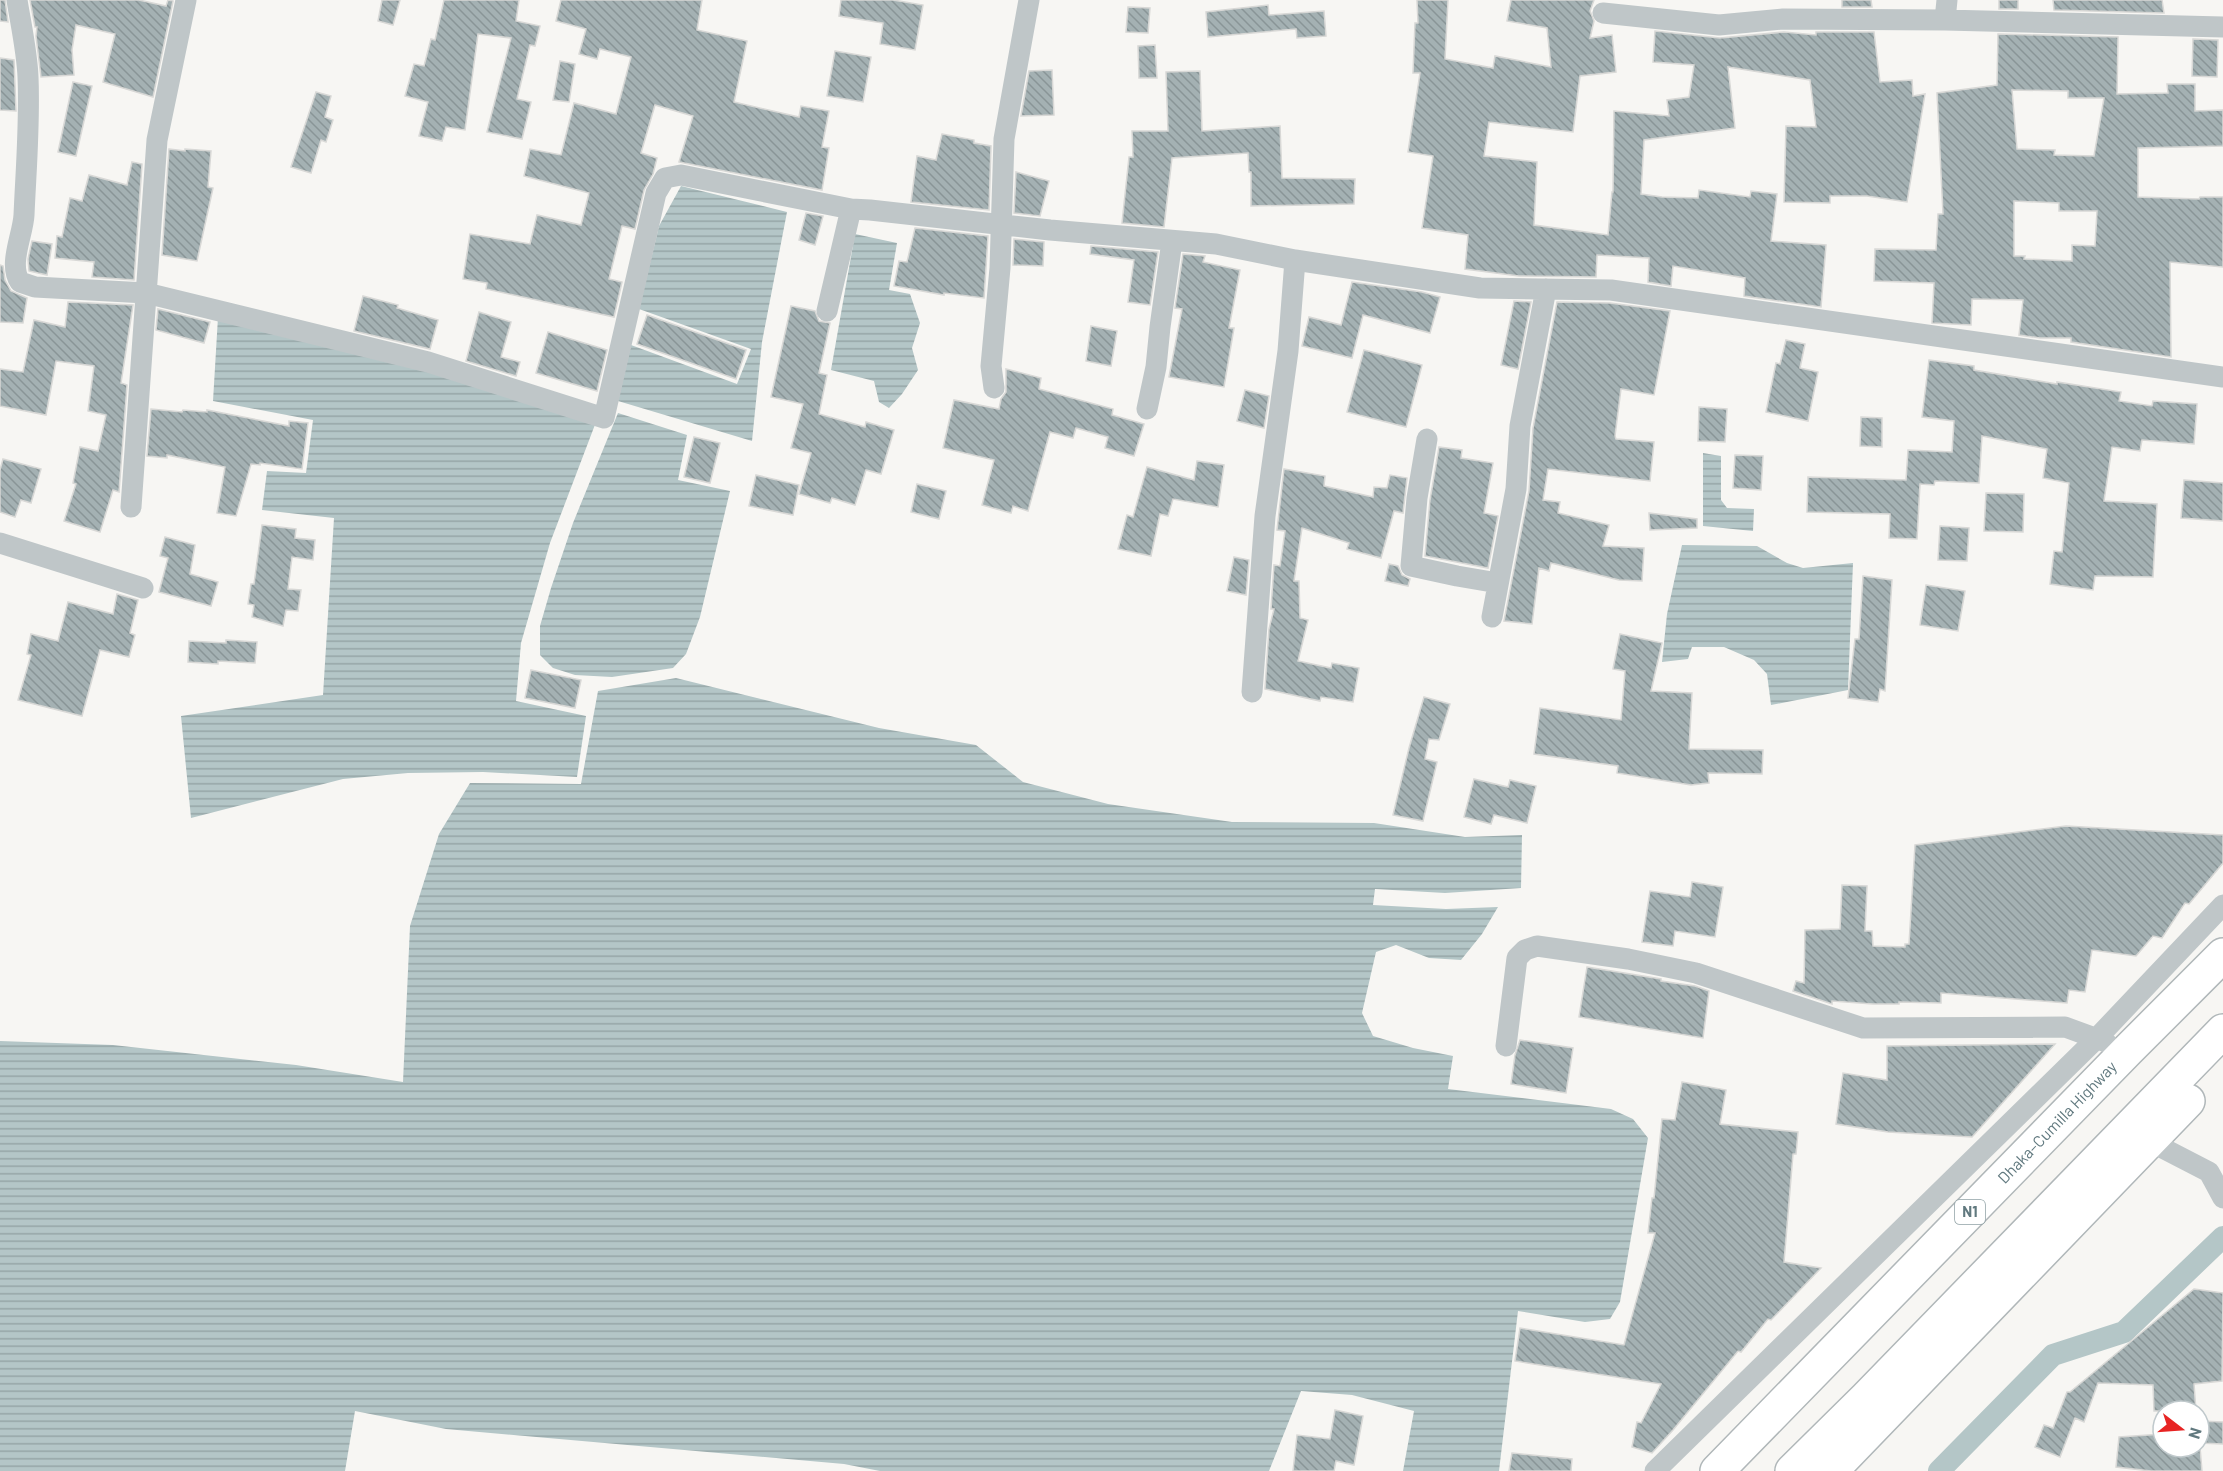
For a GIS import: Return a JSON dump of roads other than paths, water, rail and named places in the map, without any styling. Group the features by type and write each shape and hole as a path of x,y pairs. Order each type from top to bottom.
{"highway":[{"name":"Dhaka–Cumilla Highway","path":"1717,1471 2223,955"},
{"path":"1792,1471 1874,1390 2223,1031"},
{"path":"1831,1471 2223,1063"}],"street":[{"path":"17,0 28,75 28,136 23,227 17,255 18,280 36,287 146,293 428,362 604,418 656,193 665,178 681,175 851,209 1216,244 1295,260 1480,288 1611,290 2223,377"},
{"path":"131,507 157,140 186,0"},
{"path":"994,388 991,366 1000,268 1004,139 1029,0"},
{"path":"1603,13 1719,25 1946,10 2223,27"},
{"path":"827,311 851,209"},
{"path":"1147,409 1155,376 1172,241"},
{"path":"1252,693 1265,516 1288,351 1295,260"},
{"path":"1491,617 1516,489 1520,426 1546,289"},
{"path":"1427,439 1411,566 1498,583"},
{"path":"0,543 143,588"},
{"path":"1655,1471 2097,1038 2223,905"},
{"path":"1506,1046 1517,958 1525,950 1536,946 1628,959 1696,973 1863,1028 2065,1027 2128,1050"},
{"path":"2149,1141 2209,1172 2223,1198"}],"waterway":[{"path":"1939,1471 2053,1355 2124,1332 2223,1237"}]}
